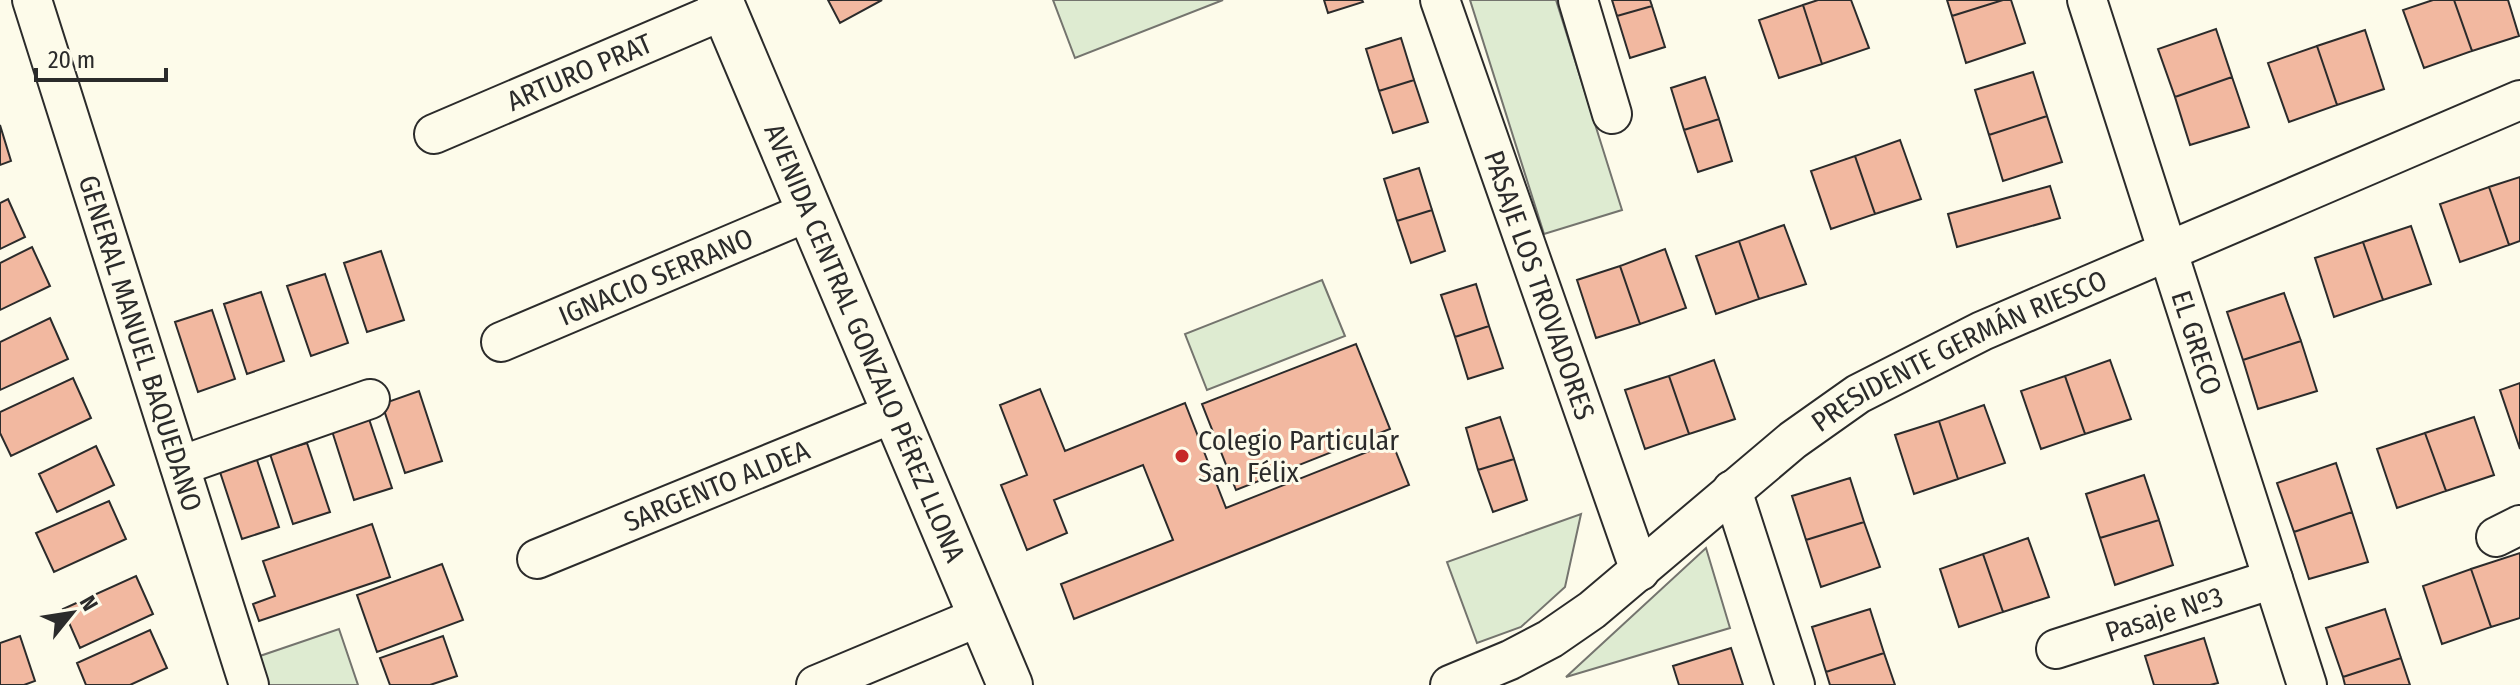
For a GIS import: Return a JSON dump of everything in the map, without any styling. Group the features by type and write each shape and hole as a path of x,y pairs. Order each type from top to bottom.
{"street":[{"name":"GENERAL MANUEL BAQUEDANO","path":"32,0 249,685"},
{"name":"PASAJE LOS TROVADORES","path":"1440,0 1640,571"},
{"path":"1578,0 1612,114"},
{"name":"EL GRECO","path":"2087,0 2307,685"},
{"name":"ARTURO PRAT","path":"434,134 722,5"},
{"name":"AVENIDA CENTRAL GONZALO PÉREZ LLONA","path":"722,5 1010,685"},
{"name":"PRESIDENTE GERMÁN RIESCO","path":"1450,685 1550,639 1592,610 1824,416 1871,387 1982,331 2520,100"},
{"name":"IGNACIO SERRANO","path":"501,342 810,211"},
{"path":"180,466 370,399"},
{"name":"SARGENTO ALDEA","path":"537,559 894,413"},
{"path":"1732,490 1795,685"},
{"name":"Pasaje Nº3","path":"2056,649 2273,579"},
{"path":"816,685 981,616"}],"green space":[{"path":"1053,0 1223,0 1075,58"},
{"path":"1470,0 1556,0 1622,210 1544,234"},
{"path":"1322,280 1345,336 1207,390 1185,334"},
{"path":"1581,514 1565,587 1521,627 1477,643 1447,562"},
{"path":"1706,548 1730,628 1566,677"},
{"path":"339,629 358,685 266,685 257,657"}],"building":[{"path":"828,0 882,0 840,23"},
{"path":"1324,0 1362,0 1363,2 1328,13"},
{"path":"1612,0 1650,0 1652,6 1617,16"},
{"path":"1818,0 1851,0 1869,48 1822,64 1803,5"},
{"path":"1947,0 2003,0 1952,16"},
{"path":"2011,0 2025,43 1966,63 1952,16"},
{"path":"2433,0 2454,0 2472,51 2424,68 2403,10"},
{"path":"2454,0 2508,0 2519,36 2472,51"},
{"path":"1803,5 1822,64 1779,78 1759,20"},
{"path":"1652,6 1665,47 1630,58 1617,16"},
{"path":"2216,29 2232,77 2175,97 2158,49"},
{"path":"2365,30 2384,89 2337,105 2317,46"},
{"path":"1401,38 1414,80 1379,91 1366,49"},
{"path":"2317,46 2337,105 2289,122 2268,63"},
{"path":"2033,72 2047,116 1989,135 1975,90"},
{"path":"1705,77 1719,119 1684,130 1671,88"},
{"path":"2232,77 2249,127 2190,145 2175,97"},
{"path":"1414,80 1428,122 1393,133 1379,91"},
{"path":"2047,116 2062,162 2003,181 1989,135"},
{"path":"1719,119 1732,161 1698,172 1684,130"},
{"path":"0,125 11,161 0,165"},
{"path":"1900,140 1921,199 1875,214 1855,156"},
{"path":"1855,156 1875,214 1831,229 1811,171"},
{"path":"1419,168 1432,210 1397,221 1384,179"},
{"path":"2520,177 2520,241 2509,245 2489,187"},
{"path":"2050,186 2060,218 1957,247 1948,214"},
{"path":"2489,187 2509,245 2460,262 2440,204"},
{"path":"8,199 25,237 0,249 0,203"},
{"path":"1432,210 1445,251 1411,263 1397,221"},
{"path":"1784,225 1806,284 1759,299 1739,241"},
{"path":"2411,226 2431,284 2383,300 2363,242"},
{"path":"1739,241 1759,299 1716,314 1696,256"},
{"path":"2363,242 2383,300 2334,317 2315,258"},
{"path":"32,247 50,286 0,310 0,263"},
{"path":"1665,249 1686,308 1640,324 1620,266"},
{"path":"381,251 404,320 367,332 344,263"},
{"path":"1620,266 1640,324 1596,338 1577,280"},
{"path":"325,274 348,343 311,356 287,286"},
{"path":"1476,284 1489,326 1455,337 1441,295"},
{"path":"261,292 284,361 247,374 224,304"},
{"path":"2284,293 2301,341 2243,360 2227,312"},
{"path":"212,310 235,379 198,392 175,322"},
{"path":"50,318 68,359 0,390 0,342"},
{"path":"1489,326 1503,368 1468,379 1455,337"},
{"path":"2301,341 2317,391 2258,409 2243,360"},
{"path":"1356,344 1390,429 1236,490 1202,404"},
{"path":"1714,360 1735,419 1689,434 1669,376"},
{"path":"2110,360 2131,419 2085,434 2065,376"},
{"path":"1669,376 1689,434 1645,449 1625,390"},
{"path":"2065,376 2085,434 2041,449 2021,391"},
{"path":"73,378 91,418 11,456 0,433 0,412"},
{"path":"2520,383 2520,449 2500,390"},
{"path":"1040,389 1065,451 1185,403 1226,508 1392,442 1409,485 1074,619 1061,584 1173,540 1143,465 1054,500 1067,533 1027,550 1001,485 1027,475 1000,405"},
{"path":"419,391 442,461 405,473 382,404"},
{"path":"1984,405 2005,463 1958,479 1939,421"},
{"path":"1500,417 1514,459 1478,470 1466,428"},
{"path":"2474,417 2494,475 2446,491 2425,433"},
{"path":"369,419 392,488 354,500 332,431"},
{"path":"1939,421 1958,479 1914,494 1895,435"},
{"path":"2425,433 2446,491 2397,508 2377,449"},
{"path":"307,443 330,512 293,524 270,454"},
{"path":"96,446 114,485 57,512 39,474"},
{"path":"256,457 279,527 242,539 219,469"},
{"path":"1514,459 1527,500 1493,512 1478,470"},
{"path":"2336,463 2352,512 2294,532 2277,483"},
{"path":"2144,475 2159,520 2100,538 2086,494"},
{"path":"1850,478 1864,522 1806,540 1792,496"},
{"path":"109,501 126,539 54,572 36,533"},
{"path":"2352,512 2368,562 2309,579 2294,532"},
{"path":"2159,520 2173,565 2115,585 2100,538"},
{"path":"1864,522 1880,567 1821,587 1806,540"},
{"path":"372,524 390,577 259,621 253,604 275,596 263,561"},
{"path":"2028,538 2049,597 2003,612 1983,554"},
{"path":"2520,553 2520,618 2491,627 2471,569"},
{"path":"1983,554 2003,612 1959,627 1940,569"},
{"path":"442,564 463,620 377,652 357,595"},
{"path":"2471,569 2491,627 2442,644 2423,586"},
{"path":"136,576 153,614 80,648 63,609"},
{"path":"1870,609 1884,653 1826,672 1812,627"},
{"path":"2385,609 2401,658 2343,677 2326,628"},
{"path":"150,630 167,668 130,685 86,685 77,663"},
{"path":"20,636 35,681 24,685 0,685 0,643"},
{"path":"443,636 457,676 430,685 390,685 380,658"},
{"path":"2204,638 2218,683 2154,685 2145,656"},
{"path":"1731,648 1743,685 1679,685 1673,666"},
{"path":"1884,653 1895,685 1830,685 1826,672"},
{"path":"2401,658 2410,685 2345,685 2343,677"}],"place":[{"name":"Colegio Particular San Félix","path":"1182,456"}]}
